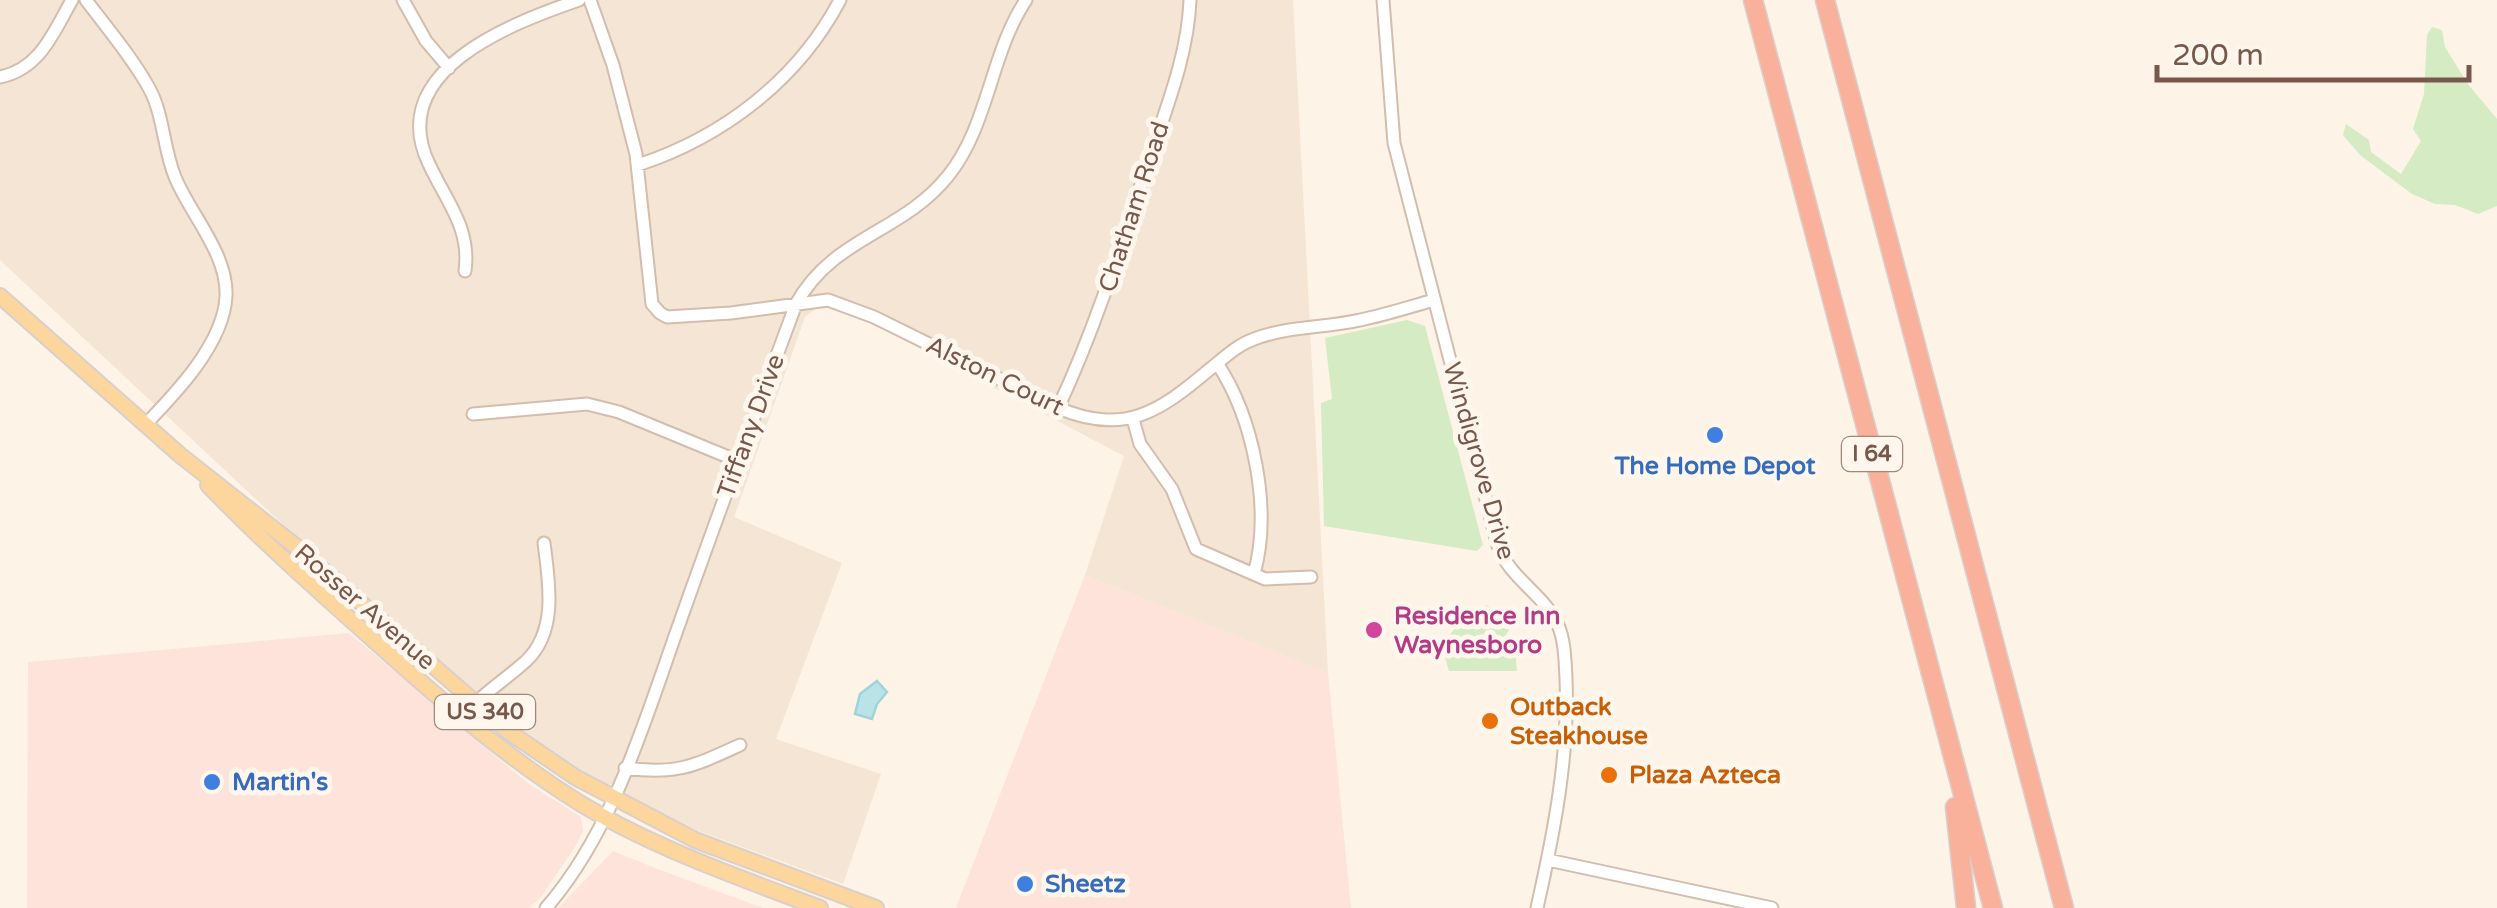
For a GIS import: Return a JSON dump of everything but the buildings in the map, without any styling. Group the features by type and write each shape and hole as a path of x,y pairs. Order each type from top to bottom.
{"highway":[{"name":"I 64","path":"1753,0 1993,908"},
{"name":"I 64","path":"1825,0 2064,908"},
{"path":"1939,708 1961,840 1966,908"},
{"path":"2018,732 2077,908"}],"main road":[{"name":"Rosser Avenue","path":"0,296 180,455 298,548 474,703 526,743 612,799 695,840 876,908"},
{"name":"Rosser Avenue","path":"180,455 269,548 462,718 538,776 669,849 820,908"}],"street":[{"path":"0,77 18,72 36,60 72,0"},
{"path":"86,0 148,86 177,182 220,263 226,286 224,310 204,354 172,396 144,424"},
{"path":"403,0 426,41 448,68"},
{"path":"465,271 463,229 420,138 426,97 448,68 499,31 579,0"},
{"path":"590,0 613,65 638,165 717,130 765,95 799,59 840,0"},
{"name":"Tiffany Drive","path":"546,908 605,816 625,768 796,304 828,261 910,212 951,172 966,150 1026,0"},
{"name":"Chatham Road","path":"1058,408 1092,334 1157,135 1184,43 1190,0"},
{"name":"Windigrove Drive","path":"1383,0 1394,142 1502,558 1554,618 1562,637 1566,696 1564,756 1538,908"},
{"name":"Alston Court","path":"638,165 652,304 660,314 828,300 1058,408 1101,420 1133,418 1169,403 1237,347 1262,336 1358,320 1434,300"},
{"path":"1217,364 1242,410 1253,447 1260,542 1254,574"},
{"path":"473,414 587,404 619,412 738,461"},
{"path":"1133,418 1140,444 1172,489 1196,549 1274,580 1311,577"},
{"path":"462,718 474,703 526,661 541,640 549,592 544,543"},
{"path":"625,768 656,772 684,768 740,744"},
{"path":"1548,860 1772,908"}],"shaded area":[{"path":"0,0 1293,0 1328,673 1085,575 1124,456 828,300 805,317 734,517 842,563 776,739 881,774 843,884 612,799 474,703 0,260"},
{"path":"1085,575 1328,673 1351,908 956,908"},
{"path":"349,633 529,784 581,817 583,831 575,847 529,908 27,908 28,662"},
{"path":"613,851 655,868 763,908 558,908"}],"green space":[{"path":"2432,27 2442,30 2445,47 2468,84 2497,119 2497,206 2478,214 2412,194 2360,155 2343,135 2346,124 2369,140 2371,152 2401,174 2421,141 2413,129 2424,94 2427,35"},
{"path":"1407,320 1425,326 1483,545 1477,551 1324,526 1321,403 1332,399 1325,338"},
{"path":"1487,605 1510,629 1505,636 1515,648 1517,671 1449,671 1442,647 1461,622"}],"water":[{"path":"877,681 887,692 872,719 855,714 860,694"}],"place":[{"name":"The Home Depot","path":"1715,435"},
{"name":"Residence Inn Waynesboro","path":"1374,630"},
{"name":"Outback Steakhouse","path":"1490,721"},
{"name":"Plaza Azteca","path":"1609,775"},
{"name":"Martin's","path":"212,782"},
{"name":"Sheetz","path":"1025,884"}]}
